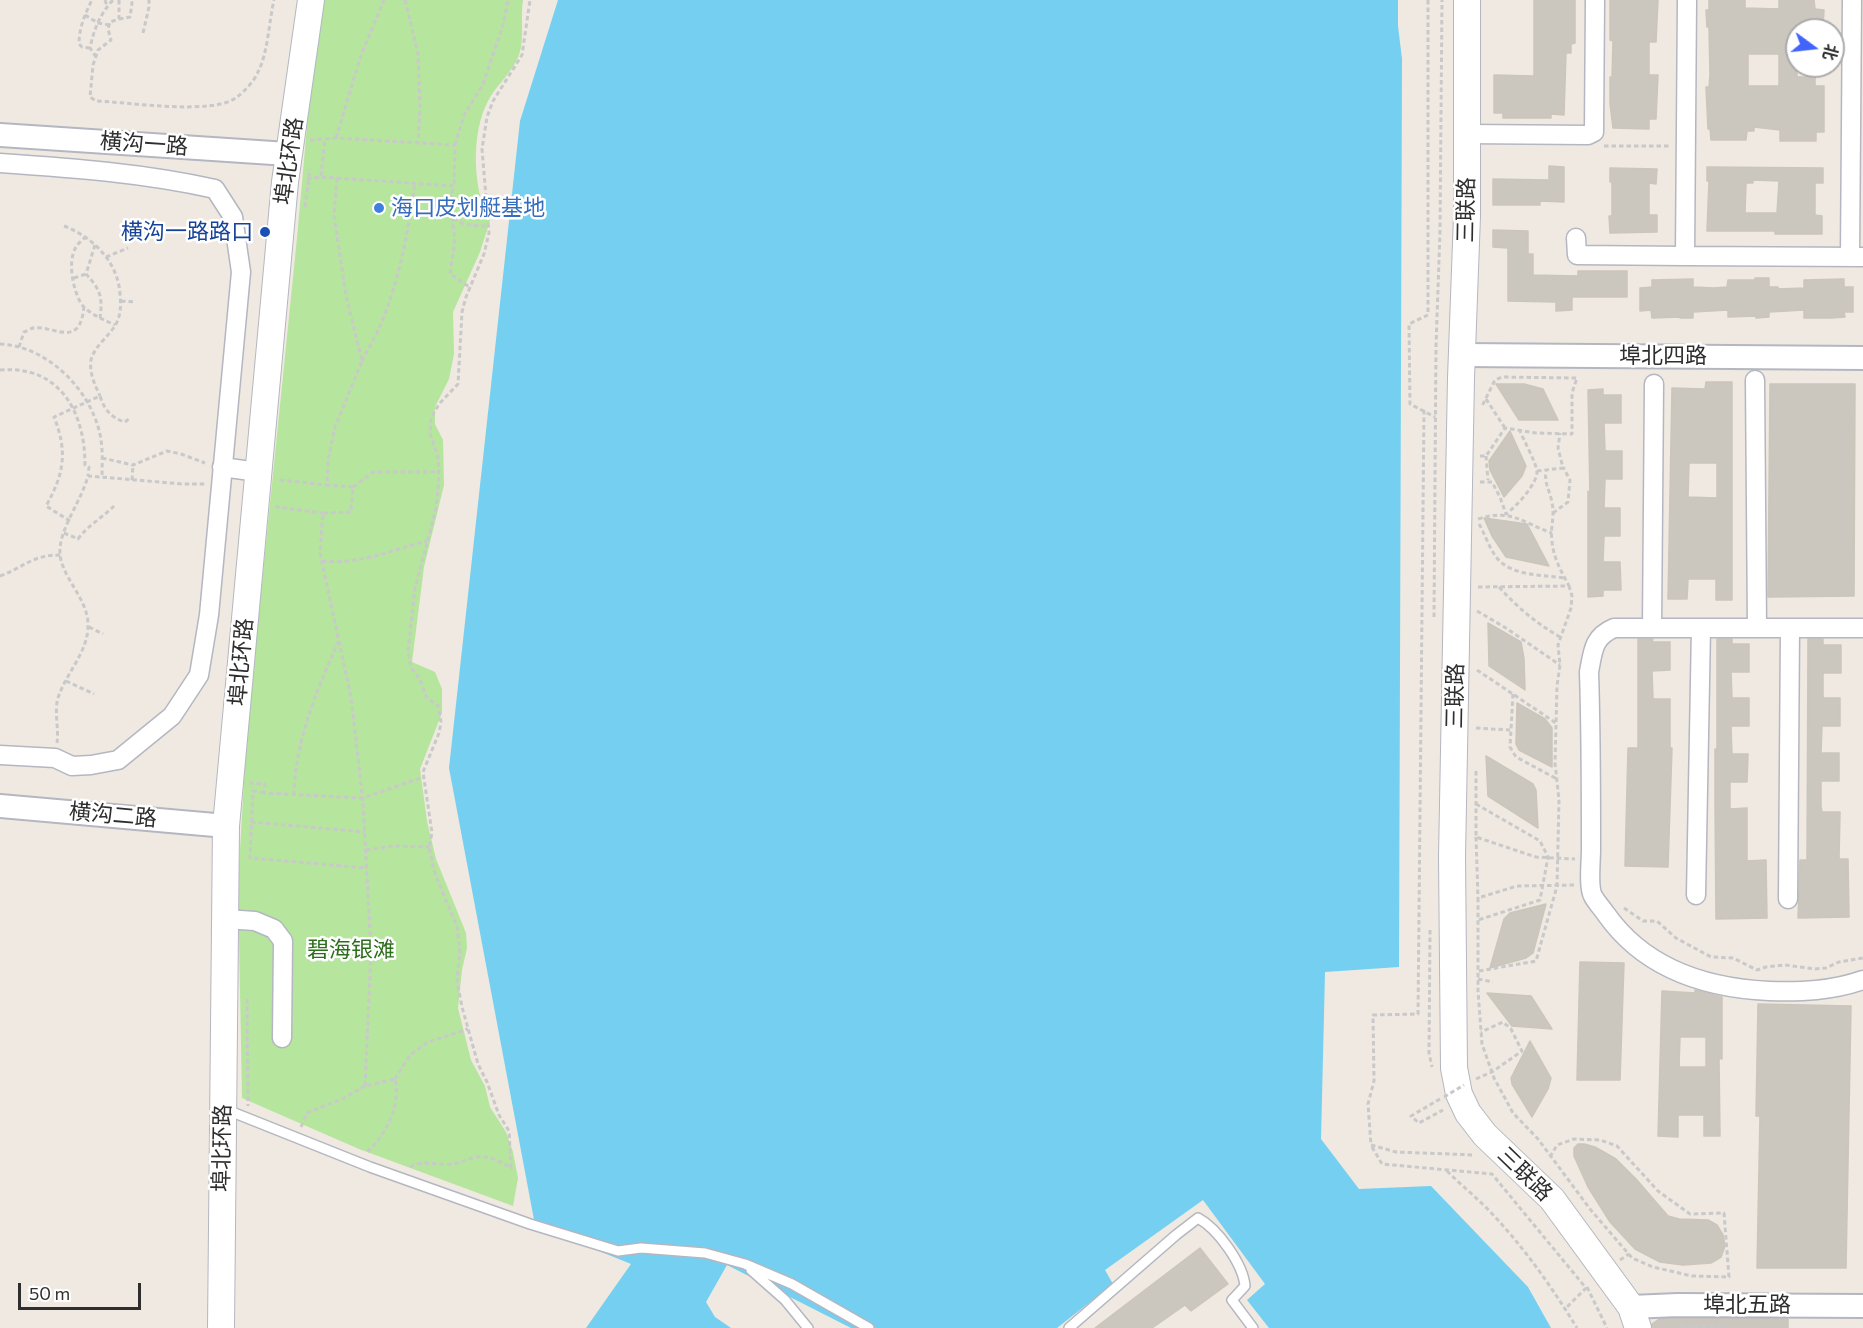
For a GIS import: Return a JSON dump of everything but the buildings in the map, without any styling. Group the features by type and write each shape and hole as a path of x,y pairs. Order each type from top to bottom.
{"main road":[{"name":"埠北环路","path":"221,1328 226,826 244,783 258,472 289,144 300,86 311,0"},
{"name":"三联路","path":"1467,0 1467,216 1452,857 1454,1068 1459,1094 1468,1113 1485,1135 1552,1198 1634,1318"}],"street":[{"path":"1466,134 1588,135 1593,132 1595,124 1594,0"},
{"path":"1685,256 1687,0"},
{"path":"1576,238 1577,255 1856,257 1852,0"},
{"name":"横沟一路","path":"0,135 289,144"},
{"path":"0,163 104,171 214,189 233,216 241,272 208,615 199,675 172,716 118,760 72,766 55,758 0,755"},
{"name":"埠北四路","path":"1462,355 1863,358"},
{"path":"1755,380 1756,628"},
{"path":"1652,628 1654,384"},
{"path":"221,476 258,472"},
{"path":"1863,628 1614,628 1602,634 1593,650 1589,672 1592,894 1620,934 1655,961 1697,980 1751,990 1787,992 1831,988 1863,980"},
{"path":"1696,895 1701,628"},
{"path":"1788,899 1790,628"},
{"name":"横沟二路","path":"0,806 226,826"},
{"path":"225,919 255,921 274,929 284,941 282,1038"},
{"name":"埠北五路","path":"1634,1318 1678,1305 1863,1306"}],"lane":[{"path":"223,1109 356,1162 530,1224 618,1251 641,1248 705,1253 745,1264 792,1284 869,1328"},
{"path":"1069,1328 1198,1218 1205,1222 1230,1251 1244,1275 1245,1286 1233,1300 1253,1328"},
{"path":"745,1264 785,1300 808,1328"}],"path":[{"path":"92,0 85,15 79,44 90,48 96,57"},
{"path":"105,0 107,6"},
{"path":"90,48 98,23 113,0"},
{"path":"119,0 119,19"},
{"path":"109,25 110,22 130,17 131,0"},
{"path":"143,33 149,0"},
{"path":"109,25 111,40 98,50 90,97 96,101 177,107 211,106 237,98 258,73 274,0"},
{"path":"336,138 361,55 384,0"},
{"path":"405,0 418,54 420,108 418,143"},
{"path":"471,288 450,274 455,239 448,203 454,186 455,145 464,115 483,84 508,0"},
{"path":"395,1176 413,1165 425,1162 446,1164 483,1156 498,1160 511,1168 508,1131 478,1064 457,981 460,951 457,927 434,871 429,847 432,833 423,772 439,733 441,722 438,706 426,697 420,679 411,668 408,651 416,588 436,509 439,472 438,457 430,434 431,418 439,404 458,384 462,312 484,254 488,226 482,149 487,117 494,101 522,56 530,0"},
{"path":"1428,0 1428,315"},
{"path":"85,15 98,23 109,25"},
{"path":"289,144 336,138 455,145"},
{"path":"321,177 325,139"},
{"path":"1594,146 1686,146"},
{"path":"285,182 321,177 454,186"},
{"path":"337,178 334,214 346,296 362,361"},
{"path":"327,484 328,460 335,427 362,361 381,326 403,260 415,183"},
{"path":"452,215 462,224 488,226"},
{"path":"64,226 86,237 106,256 119,284 121,310 115,325 91,359 91,373 103,406 111,415 125,422 130,418"},
{"path":"86,237 75,248 72,266 78,294 84,306 100,318 115,325"},
{"path":"86,274 95,245"},
{"path":"106,256 128,248"},
{"path":"74,278 86,274"},
{"path":"86,274 97,286 102,304 100,318"},
{"path":"121,301 136,302"},
{"path":"19,348 24,332 33,328 65,333 74,330 82,320 84,306"},
{"path":"1435,417 1410,404 1409,324 1437,310"},
{"path":"0,344 19,348 54,365 78,388 86,401 101,439 102,477"},
{"path":"0,370 16,369 31,372 52,382 66,394 83,435 85,465 89,467 85,490 64,533 60,549 62,561 87,613 88,627 85,645 57,700 58,734 55,758"},
{"path":"1481,408 1495,380 1502,377 1577,378 1572,393 1572,434 1505,428"},
{"path":"70,521 46,506 58,483 63,460 62,438 54,417 100,396"},
{"path":"1486,399 1505,428"},
{"path":"1424,410 1418,1014 1373,1015 1374,1081 1368,1104 1371,1145 1383,1164 1492,1174 1587,1288 1607,1328"},
{"path":"1488,480 1486,456 1505,428"},
{"path":"1506,514 1534,482 1537,472 1520,431"},
{"path":"1553,513 1568,502 1570,480 1563,467 1558,448 1560,433"},
{"path":"102,458 133,465 168,451 221,476"},
{"path":"1476,456 1486,456"},
{"path":"132,480 133,465"},
{"path":"1537,472 1563,467"},
{"path":"1478,971 1536,961 1557,886 1556,723 1560,665 1558,645 1571,608 1572,596 1551,541 1553,513 1550,494 1544,482 1546,471"},
{"path":"277,507 323,513 351,512 353,488 373,472 439,472"},
{"path":"88,476 183,484 221,476"},
{"path":"279,488 280,479 353,488"},
{"path":"1476,482 1488,480 1492,482 1506,514"},
{"path":"276,518 278,498"},
{"path":"64,533 78,539 89,526 102,518 114,506"},
{"path":"1477,510 1477,531"},
{"path":"323,513 322,561 351,697 363,798 370,969 364,1060 365,1086"},
{"path":"1477,519 1506,514 1552,533"},
{"path":"1477,519 1496,557 1506,566 1531,574 1565,578"},
{"path":"322,561 357,560 427,541"},
{"path":"0,576 31,559 47,555 61,555"},
{"path":"1477,587 1569,586"},
{"path":"1500,587 1518,609 1560,638"},
{"path":"1477,621 1477,611 1560,665"},
{"path":"88,627 103,634"},
{"path":"294,795 294,780 301,741 338,642"},
{"path":"1477,660 1477,682"},
{"path":"1477,670 1556,723"},
{"path":"65,681 94,694"},
{"path":"1513,694 1510,747 1516,757 1557,779"},
{"path":"1476,728 1510,730"},
{"path":"1476,761 1478,979 1482,1044 1492,1072 1514,1113 1538,1139 1550,1157 1632,1258 1653,1267 1692,1276 1729,1277 1724,1213 1690,1214 1658,1191 1617,1146 1600,1140 1574,1139 1557,1145 1550,1157"},
{"path":"367,868 250,858 252,791 363,798 423,777"},
{"path":"245,858 244,783 265,784 264,793"},
{"path":"1476,804 1540,841 1548,857 1540,900 1478,920"},
{"path":"252,822 365,832"},
{"path":"1476,837 1536,857 1591,861"},
{"path":"366,850 394,846 429,847"},
{"path":"1478,898 1517,886 1591,884"},
{"path":"1621,906 1643,921 1657,921 1676,938 1711,957 1733,958 1757,970 1785,965 1815,969 1826,968 1839,962 1863,958"},
{"path":"1478,979 1493,982"},
{"path":"246,990 248,1119"},
{"path":"1481,1033 1503,1022 1511,1029 1522,1051 1492,1072"},
{"path":"296,1138 306,1113 342,1099 365,1086 395,1079 410,1055 428,1042 468,1029"},
{"path":"356,1162 377,1143 392,1115 398,1091 395,1079"},
{"path":"1449,1107 1419,1123 1411,1116 1464,1084"},
{"path":"1371,1145 1396,1152 1478,1155"},
{"path":"1445,1170 1496,1217 1552,1288 1577,1328"},
{"path":"1565,1309 1593,1281"},
{"path":"1680,1328 1719,1326 1718,1328"}],"green space":[{"name":"碧海银滩","path":"322,0 523,0 522,41 519,55 488,101 482,114 476,145 477,178 484,208 490,221 480,252 453,312 454,354 449,379 435,407 435,424 443,440 444,485 424,567 412,662 435,672 442,689 442,713 420,769 427,821 436,859 466,933 467,948 458,1008 471,1060 485,1086 490,1107 506,1132 513,1152 518,1178 513,1206 359,1149 242,1098 238,884 247,730 310,93"}],"water":[{"path":"558,0 1398,0 1402,59 1399,967 1325,972 1321,1139 1359,1189 1431,1186 1528,1287 1551,1328 1269,1328 1247,1300 1265,1284 1203,1200 1105,1270 1113,1284 1057,1328 851,1328 727,1265 706,1302 715,1317 731,1328 586,1328 631,1264 535,1225 449,768 520,121"}],"place":[{"name":"海口皮划艇基地","path":"379,208"},
{"name":"横沟一路路口","path":"265,232"}]}
